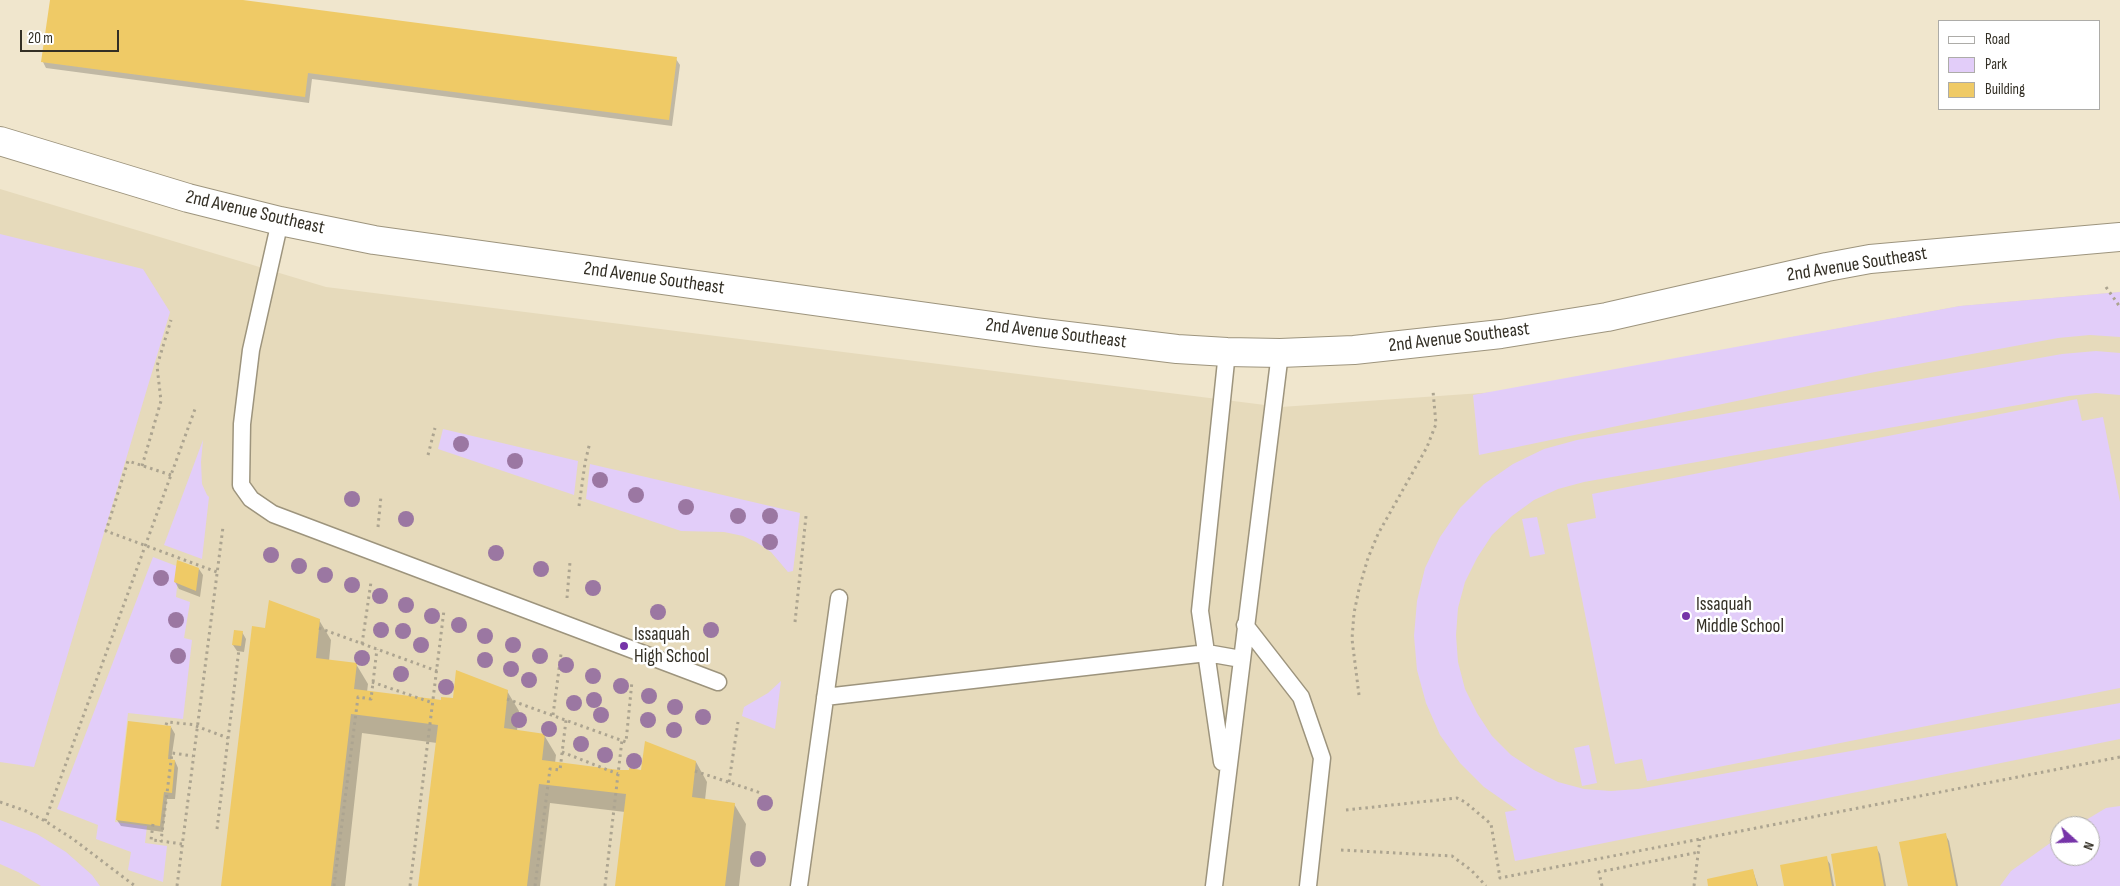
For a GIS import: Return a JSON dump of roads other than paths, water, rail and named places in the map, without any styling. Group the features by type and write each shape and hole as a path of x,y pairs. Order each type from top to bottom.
{"street":[{"name":"2nd Avenue Southeast","path":"0,141 188,198 280,221 374,240 863,309 1177,349 1227,352 1280,353 1354,350 1501,334 1559,326 1653,308 1827,266 1870,259 2120,237"}],"lane":[{"path":"280,221 251,350 242,424 241,485 251,499 260,507 375,553 718,682"},
{"path":"1225,784 1200,611 1227,352"},
{"path":"1214,886 1225,784 1280,353"},
{"path":"798,886 839,598"},
{"path":"1246,625 1302,697 1322,758 1308,886"},
{"path":"825,697 1207,653 1241,659"}],"place":[{"name":"Issaquah Middle School","path":"1686,616"},
{"name":"Issaquah High School","path":"624,646"}]}
